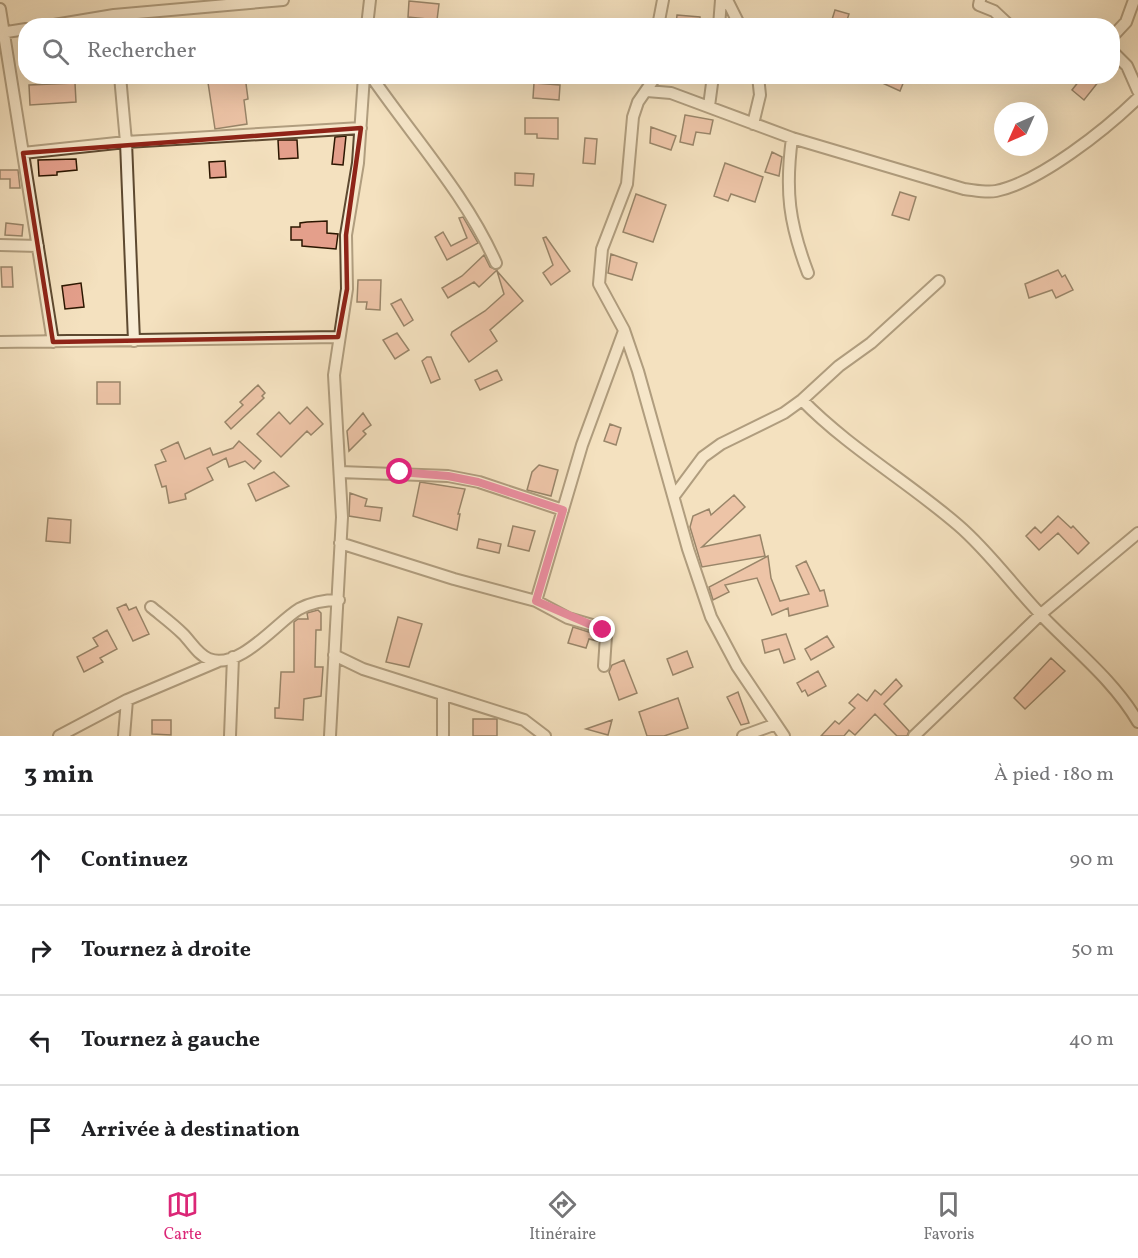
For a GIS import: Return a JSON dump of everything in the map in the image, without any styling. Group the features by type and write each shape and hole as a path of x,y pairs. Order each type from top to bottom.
{"street":[{"path":"132,18 283,0"},
{"path":"368,18 370,0"},
{"path":"660,18 663,0"},
{"path":"720,18 721,0"},
{"path":"727,0 736,18"},
{"path":"980,0 979,5 994,11 1001,18"},
{"path":"1120,29 1126,22 1134,0"},
{"path":"0,9 53,342"},
{"path":"2,33 18,30"},
{"path":"1120,58 1127,66 1138,91"},
{"path":"121,84 126,142 134,341"},
{"path":"330,736 339,600 340,543 340,472 334,375 347,289 346,235 361,128 364,84"},
{"path":"377,84 482,230 496,262"},
{"path":"651,84 638,102 633,117 627,184 599,264 599,284 624,330 711,617 737,666 784,736"},
{"path":"709,106 712,84"},
{"path":"753,124 760,95 759,84"},
{"path":"647,91 671,93 792,138 964,189 993,191 1013,186 1048,167 1122,113 1138,98"},
{"path":"23,153 126,142 361,128"},
{"path":"792,138 787,176 789,209 797,245 808,273"},
{"path":"0,245 38,246"},
{"path":"674,496 704,457 721,444 784,413 839,366 871,343 939,281"},
{"path":"536,601 582,445 624,330"},
{"path":"0,342 338,338"},
{"path":"801,400 831,429 919,492 960,527 1106,680 1138,722"},
{"path":"340,472 448,476 478,482 563,510"},
{"path":"915,736 1041,614 1138,533"},
{"path":"340,543 454,579 536,601 603,630 606,636 604,666"},
{"path":"59,736 127,700 233,657 254,646 298,610 322,600 339,600"},
{"path":"151,607 184,634 201,653 210,659 219,661"},
{"path":"334,655 363,669 524,720 545,736"},
{"path":"230,736 233,657"},
{"path":"443,695 443,736"},
{"path":"124,736 127,700"},
{"path":"743,736 776,724"}],"highlighted area":[{"path":"361,128 346,235 347,289 338,337 53,342 23,153"}],"building":[{"path":"409,1 439,4 437,18 408,17"},
{"path":"835,10 849,14 848,18 832,18"},
{"path":"677,15 700,17 700,18 677,18"},
{"path":"75,84 76,102 30,105 29,85"},
{"path":"208,84 246,84 248,99 244,100 247,124 215,129"},
{"path":"534,84 560,85 559,100 533,98"},
{"path":"885,84 903,84 900,91"},
{"path":"1077,84 1097,84 1084,100 1072,90"},
{"path":"685,115 713,120 710,134 696,132 693,145 680,142"},
{"path":"525,118 558,118 558,139 537,138 537,134 525,134"},
{"path":"651,127 676,136 671,150 650,143"},
{"path":"346,136 343,165 332,164 335,137"},
{"path":"585,138 597,139 595,164 583,163"},
{"path":"278,140 297,140 298,158 279,159"},
{"path":"772,152 782,157 779,176 765,172"},
{"path":"76,159 77,170 57,172 57,175 39,176 38,160"},
{"path":"225,161 226,177 210,178 209,162"},
{"path":"725,163 763,177 755,202 731,194 728,201 714,196"},
{"path":"0,170 18,170 20,188 10,188 10,179 0,179"},
{"path":"515,173 534,174 533,186 515,185"},
{"path":"900,192 916,197 909,220 892,215"},
{"path":"636,194 666,205 653,242 623,232"},
{"path":"463,217 478,243 447,260 435,237 443,232 451,246 467,238 459,218"},
{"path":"327,221 327,233 338,234 336,249 302,246 302,240 291,240 291,227 300,227 300,223"},
{"path":"6,223 23,225 22,236 5,235"},
{"path":"546,237 570,271 551,285 543,273 553,265 543,238"},
{"path":"611,254 637,263 632,280 608,273"},
{"path":"484,255 490,267 497,270 479,287 474,282 448,298 442,288 462,276"},
{"path":"1,267 12,267 13,287 2,287"},
{"path":"1058,270 1062,277 1065,275 1073,290 1056,298 1052,290 1029,298 1025,284"},
{"path":"497,271 523,301 490,330 497,341 469,362 451,335 452,332 485,311 504,294"},
{"path":"358,280 381,280 380,310 366,309 367,302 357,302"},
{"path":"81,283 84,307 65,309 62,286"},
{"path":"401,299 413,320 404,326 391,304"},
{"path":"397,333 409,350 395,359 383,340"},
{"path":"431,357 440,379 431,383 422,361"},
{"path":"497,370 502,380 480,390 475,380"},
{"path":"97,382 120,382 120,404 97,404"},
{"path":"258,385 265,393 262,396 264,398 231,429 225,422 243,405 240,402"},
{"path":"307,407 323,424 311,435 307,431 281,457 257,434 279,412 290,424"},
{"path":"363,413 371,425 363,431 366,434 349,451 347,431"},
{"path":"610,424 621,428 616,445 604,441"},
{"path":"239,441 261,461 254,469 245,461 229,467 226,458 207,468 213,480 185,494 186,499 169,503 166,486 162,487 155,465 166,461 161,450 178,442 185,459 210,448 213,455 233,448"},
{"path":"539,465 558,470 551,496 527,490 532,472"},
{"path":"274,472 289,486 256,501 248,484"},
{"path":"420,482 465,489 458,514 460,514 457,530 413,516"},
{"path":"350,493 367,499 365,506 382,508 380,521 349,516"},
{"path":"734,495 745,507 702,547 760,535 765,556 702,567 690,527 693,516 709,509 711,515"},
{"path":"1058,516 1071,528 1073,526 1089,543 1078,554 1058,533 1039,550 1026,536 1035,527 1041,533"},
{"path":"48,518 71,520 70,543 46,541"},
{"path":"513,526 535,531 529,551 508,546"},
{"path":"479,539 501,544 499,553 477,548"},
{"path":"768,556 771,578 780,601 809,594 796,566 806,561 820,591 824,590 828,606 789,616 788,608 772,615 757,578 725,585 729,592 713,600 709,587"},
{"path":"126,604 129,610 136,607 149,634 133,641 117,608"},
{"path":"318,610 321,613 321,630 316,630 315,667 323,667 321,696 304,699 303,720 275,718 275,708 279,708 281,672 294,672 294,622 298,619 308,619 307,613"},
{"path":"398,617 422,624 409,667 386,662"},
{"path":"573,627 595,634 597,641 589,639 586,648 568,643"},
{"path":"107,630 117,649 100,658 103,662 84,672 77,657 98,646 93,638"},
{"path":"786,634 795,659 784,663 779,649 765,653 762,640"},
{"path":"827,636 834,647 811,660 805,649"},
{"path":"687,651 693,667 673,675 667,659"},
{"path":"1051,658 1065,671 1025,709 1014,698"},
{"path":"624,660 637,693 619,700 609,672 612,665"},
{"path":"818,671 826,686 808,696 805,690 802,692 797,683"},
{"path":"896,679 902,686 884,704 909,731 907,736 897,736 875,714 855,735 849,730 844,736 821,736 835,721 839,724 855,708 849,703 858,694 867,701 875,690 881,695"},
{"path":"738,692 749,723 741,725 727,697"},
{"path":"678,698 688,728 664,736 647,736 639,712"},
{"path":"473,719 497,719 497,736 473,736"},
{"path":"152,720 171,720 171,735 152,734"},
{"path":"612,720 608,735 586,729"}],"route":[{"path":"400,472 448,476 478,482 563,510 536,601 568,618 603,630"}]}
